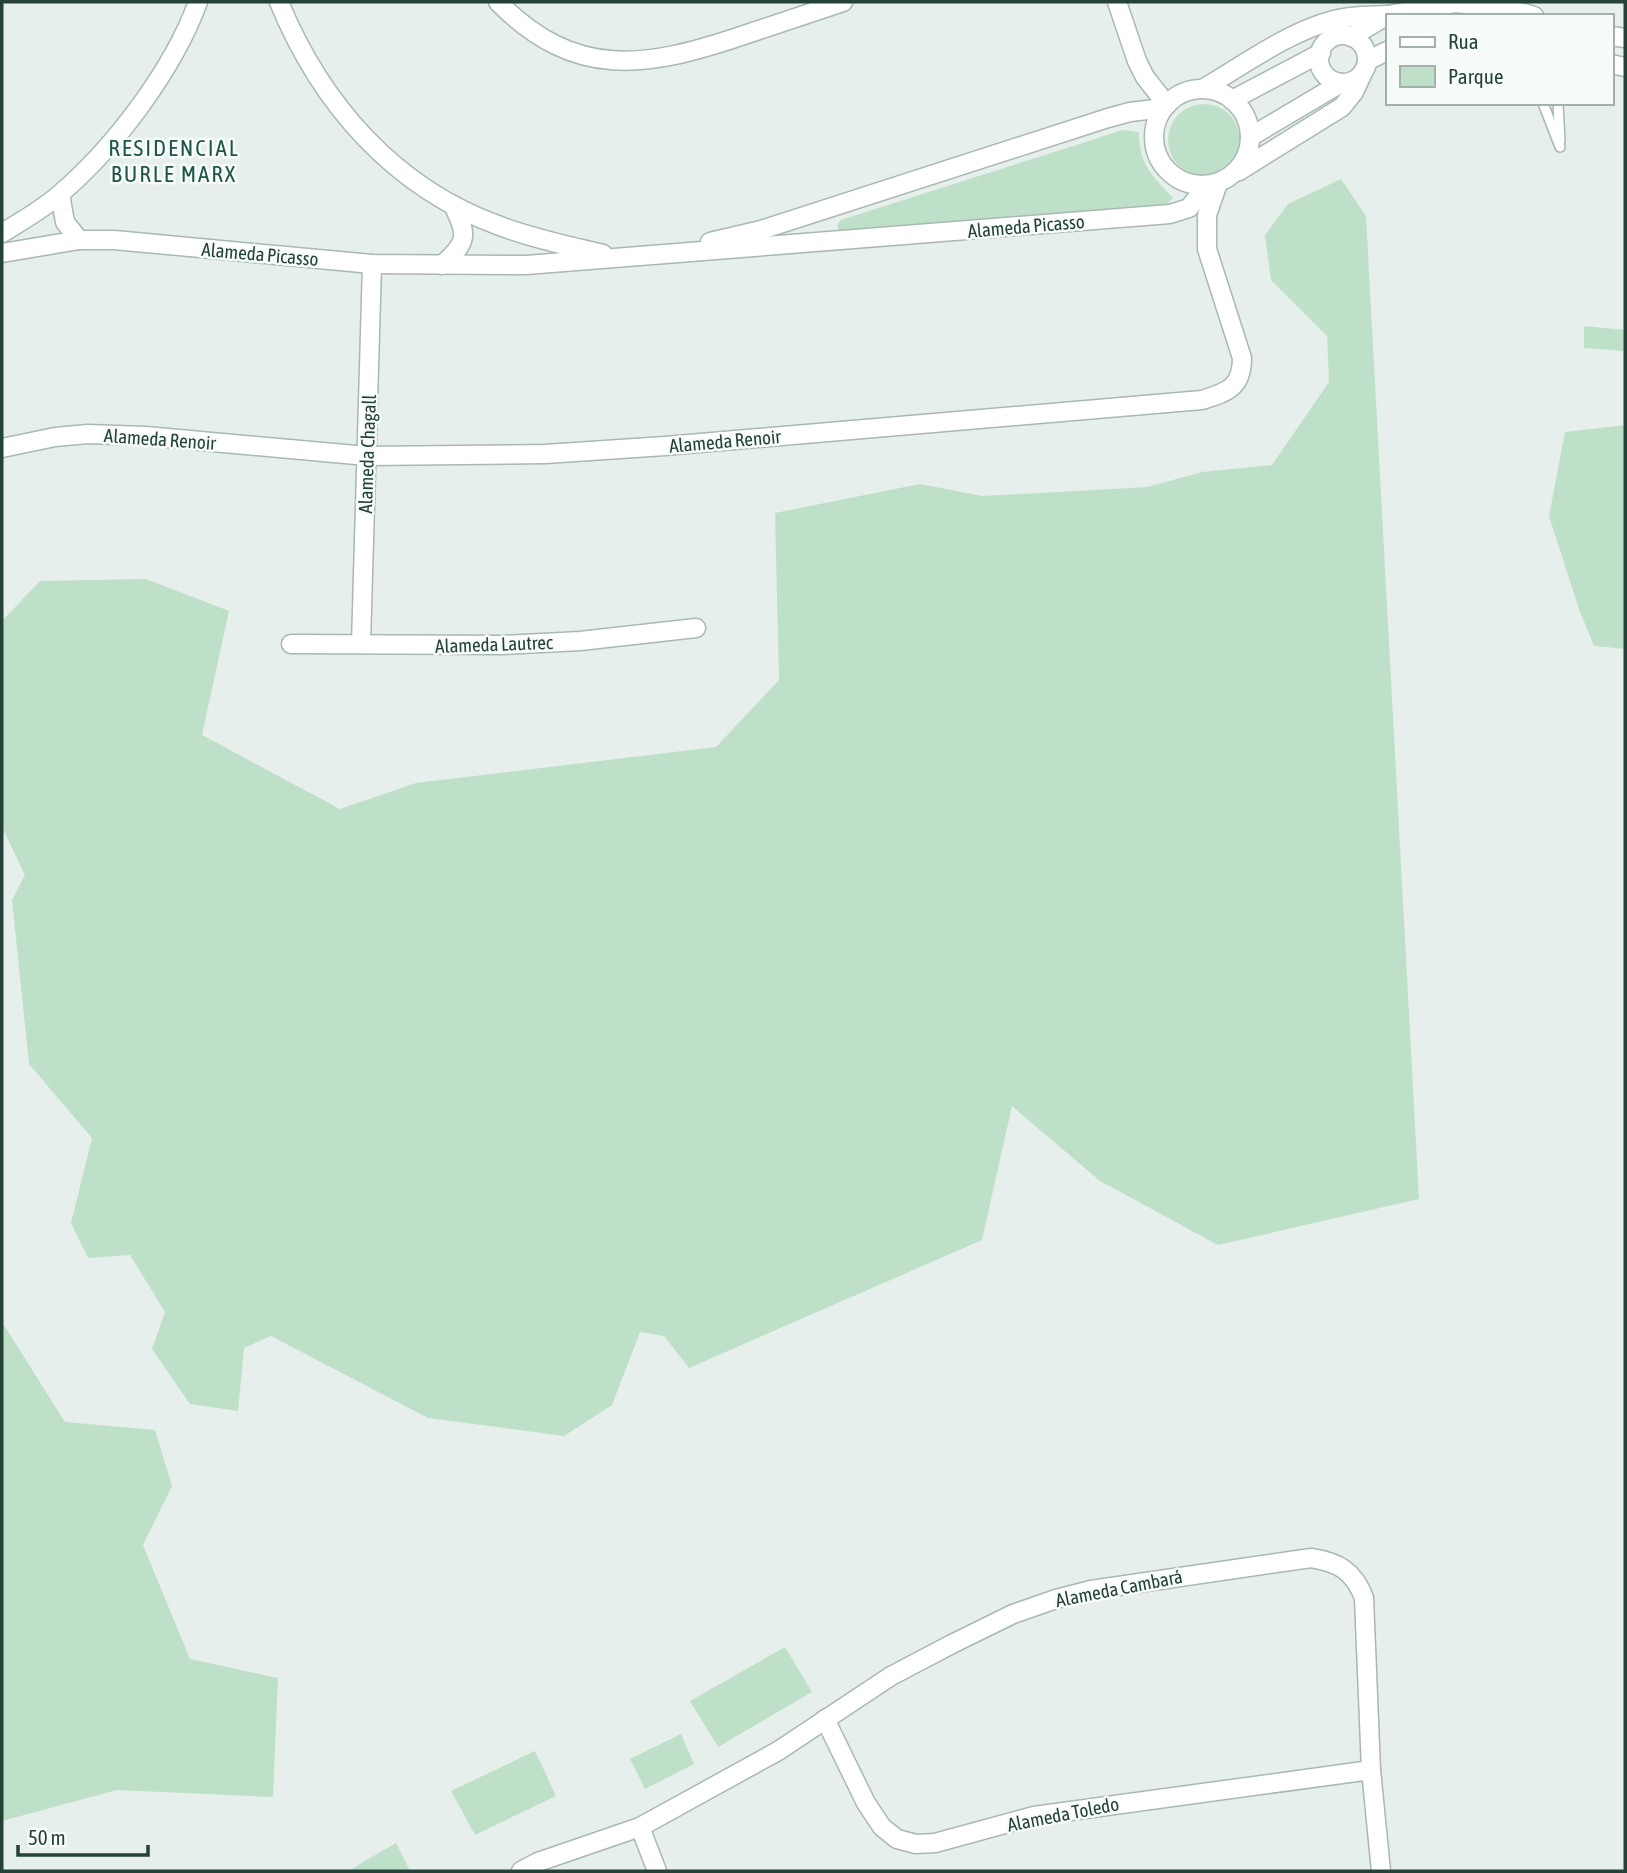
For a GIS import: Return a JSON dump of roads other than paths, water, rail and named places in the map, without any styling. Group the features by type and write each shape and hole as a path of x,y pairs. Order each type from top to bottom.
{"street":[{"path":"2,233 60,194 110,143 143,102 169,63 198,2"},
{"name":"Alameda Picasso","path":"279,2 294,39 349,121 409,178 453,205 498,226 539,239 617,257"},
{"path":"498,2 539,35 567,50 601,60 630,62 661,59 704,48 843,2"},
{"path":"1117,2 1137,61 1165,107 1155,125 1157,155 1175,178 1189,184 1219,181"},
{"name":"Alameda Picasso","path":"1394,14 1455,3 1502,7 1527,14"},
{"path":"1347,9 1350,37"},
{"name":"Alameda Picasso","path":"663,253 761,230 1108,118 1165,107 1182,93 1204,89 1299,33 1347,9 1386,15"},
{"name":"Alameda Picasso","path":"1350,37 1386,16"},
{"path":"1341,83 1335,82 1324,73 1321,66 1321,52 1335,37 1350,37 1361,44 1367,63"},
{"path":"1232,100 1321,52"},
{"path":"1204,89 1220,93 1232,100 1245,117 1250,137 1341,83 1357,79 1367,63 1386,52"},
{"name":"Alameda Picasso","path":"1219,181 1342,107 1354,92 1367,63"},
{"name":"Alameda Picasso","path":"2,253 79,240 114,240 372,264 553,264 1170,214 1189,208 1242,164 1250,137"},
{"name":"Alameda Renoir","path":"2,448 55,436 88,434 146,436 366,456 545,454 1202,400 1231,388 1238,381 1242,370 1242,358 1207,249 1207,215 1219,181"},
{"path":"60,194 65,222 79,240"},
{"path":"442,265 461,246 464,238 462,224 453,205"},
{"path":"828,209 824,225 833,242"},
{"name":"Alameda Chagall","path":"361,645 372,264"},
{"name":"Alameda Lautrec","path":"291,644 502,645 696,628"},
{"name":"Alameda Cambará","path":"521,1871 538,1862 640,1827 778,1751 891,1676 1013,1614 1056,1599 1167,1578 1311,1558 1341,1566 1359,1585 1364,1598 1371,1770 1381,1871"},
{"name":"Alameda Toledo","path":"825,1719 866,1803 882,1827 897,1839 916,1843 935,1843 1034,1816 1371,1770"},
{"path":"640,1827 657,1871"}],"lane":[{"path":"1543,105 1560,147 1558,105"}],"district":[{"name":"RESIDENCIAL BURLE MARX","path":"174,161"}]}
